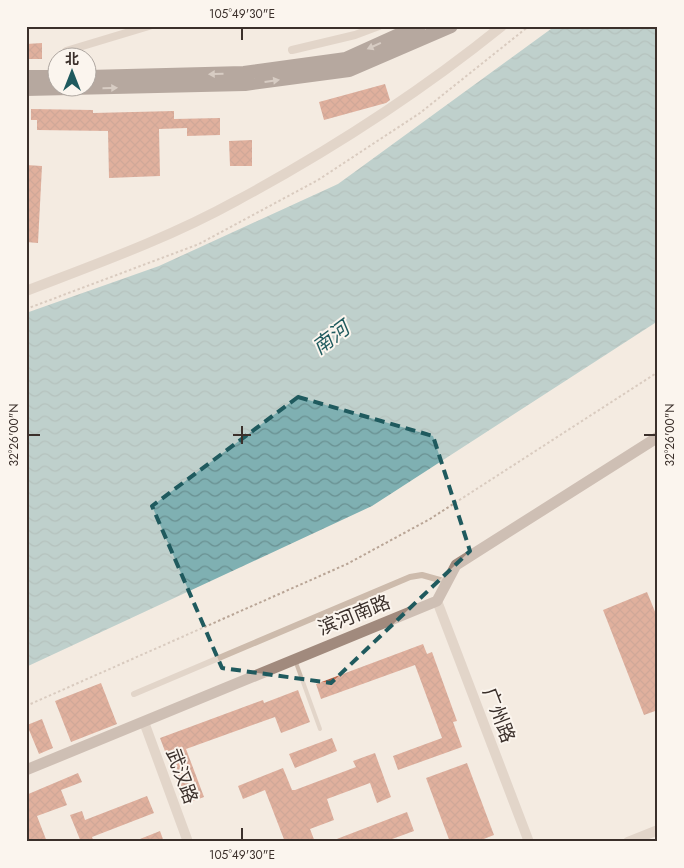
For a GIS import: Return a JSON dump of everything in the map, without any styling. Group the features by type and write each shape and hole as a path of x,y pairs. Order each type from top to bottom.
{"highway":[{"path":"98,77 244,73 346,59 419,26"},
{"path":"98,85 245,84 349,70 450,26"},
{"path":"26,77 48,82"},
{"path":"26,89 48,86"}],"main road":[{"path":"437,601 456,565 658,437"},
{"name":"滨河南路","path":"26,770 294,658 437,601"}],"street":[{"path":"76,48 149,26"},
{"path":"292,50 354,35 379,26"},
{"path":"26,292 139,247 235,202 377,118 502,26"},
{"path":"134,694 410,578 422,575 447,582"},
{"name":"广州路","path":"437,601 529,842"},
{"name":"武汉路","path":"144,722 188,842"},
{"path":"628,842 658,830"}],"lane":[{"path":"294,658 320,729"}],"path":[{"path":"26,706 347,564 430,519 658,372"}],"highlighted area":[{"path":"298,397 433,436 470,551 331,683 222,668 152,506"}],"water":[{"name":"南河","path":"555,26 658,26 658,321 372,506 26,667 26,313 159,266 338,184"}],"building":[{"path":"42,43 42,59 26,59 26,44"},
{"path":"385,84 390,100 386,103 324,120 319,102"},
{"path":"31,109 93,110 93,113 174,111 174,119 220,118 220,135 187,136 187,128 159,129 160,176 109,178 108,131 37,130 37,120 31,120"},
{"path":"252,140 252,166 230,166 229,141"},
{"path":"26,165 42,166 38,243 26,242"},
{"path":"647,592 658,619 658,710 644,715 603,610"},
{"path":"423,644 427,654 432,652 457,721 453,722 462,747 398,770 393,756 442,738 415,665 321,699 316,684"},
{"path":"101,683 117,724 71,742 55,701"},
{"path":"298,690 310,722 281,733 275,717 186,749 204,797 185,804 160,738 263,700 264,703"},
{"path":"42,719 53,748 39,754 27,725"},
{"path":"332,738 337,751 295,768 289,754"},
{"path":"375,753 391,797 377,803 370,783 327,799 334,820 310,829 315,842 285,842 265,790 243,799 238,786 283,768 292,790 295,790 356,767 353,761"},
{"path":"467,763 494,835 476,842 450,842 426,778"},
{"path":"78,773 82,782 61,790 67,805 37,816 47,842 26,842 26,795"},
{"path":"147,796 154,813 92,837 94,842 81,842 70,815 82,811 85,820"},
{"path":"407,812 414,831 384,842 329,842"},
{"path":"160,831 164,842 135,842 135,841"}]}
